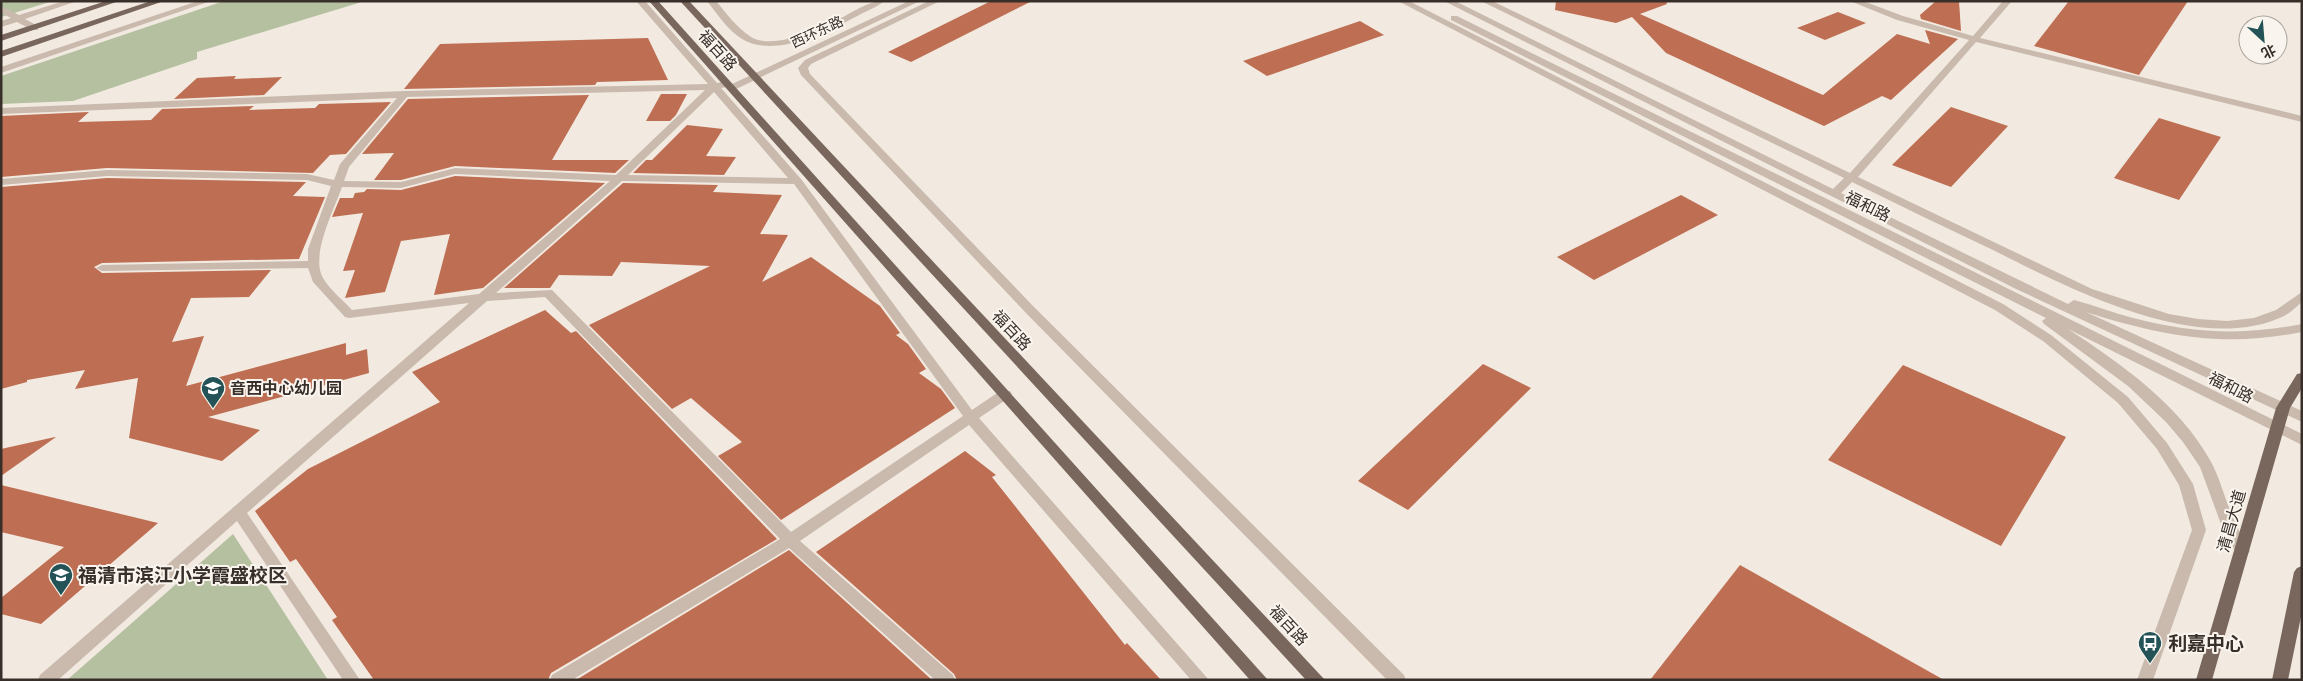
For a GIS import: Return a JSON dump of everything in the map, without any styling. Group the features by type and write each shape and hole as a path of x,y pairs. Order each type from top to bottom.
{"main road":[{"path":"1,38 115,1"},
{"path":"1,54 160,1"},
{"name":"福百路","path":"653,1 724,85 1260,680"},
{"name":"福百路","path":"684,1 1317,680"},
{"name":"清昌大道","path":"2204,680 2276,428 2283,408 2302,377"},
{"path":"2280,680 2301,576"}],"street":[{"path":"1,24 73,1"},
{"path":"1,70 207,1"},
{"path":"640,1 724,85 971,418 1201,680"},
{"path":"711,1 752,41 771,43 791,41 812,34 880,1"},
{"name":"西环东路","path":"751,74 896,1"},
{"name":"西环东路","path":"724,85 916,1"},
{"path":"936,1 808,62 803,68 806,74 1030,310 1398,680"},
{"path":"1402,1 1999,307 2086,368 2123,400 2162,446 2186,484 2199,530 2145,680"},
{"name":"福和路","path":"1420,1 2302,440"},
{"name":"福和路","path":"1448,1 2020,286 2302,417"},
{"path":"1485,1 2088,292 2151,314 2199,324 2239,324 2265,318 2294,305 2302,296"},
{"path":"1854,1 1900,18 1975,38 2302,119"},
{"path":"1834,193 1851,178 2008,1"},
{"path":"1,8 35,28"},
{"path":"1,111 405,94 724,85"},
{"path":"46,680 239,513 724,85"},
{"path":"405,94 344,166 314,249 313,264 317,279 349,314 484,297 548,294 790,540 947,680"},
{"path":"1,182 107,174 307,177 337,184 401,185 455,171 619,178 797,181"},
{"path":"102,268 313,264"},
{"path":"2020,286 2148,325 2202,336 2241,338 2302,328"},
{"path":"1996,287 2089,348 2129,377 2154,400 2204,462 2226,520 2242,551"},
{"path":"558,680 790,540 1004,394"},
{"path":"239,513 352,680"}],"green space":[{"path":"1,1 53,1 1,17"},
{"path":"224,1 365,1 197,52 197,59 73,101 1,104 1,76"},
{"path":"233,534 328,680 67,680"}],"building":[{"path":"991,1 1032,1 911,62 888,52"},
{"path":"1556,1 1666,1 1667,4 1640,14 1823,95 1897,34 1930,44 1925,30 1958,39 1891,100 1882,96 1824,126 1666,53 1632,17 1616,23 1555,10"},
{"path":"1936,1 1959,1 1961,31 1921,19 1920,15"},
{"path":"2069,1 2188,1 2139,75 2034,46"},
{"path":"1838,12 1866,23 1825,40 1797,28"},
{"path":"1360,21 1384,35 1267,76 1243,61"},
{"path":"648,38 668,80 597,82 595,85 404,89 440,44"},
{"path":"236,76 234,79 282,77 264,95 174,99 197,78"},
{"path":"661,94 687,94 676,115 670,121 646,121"},
{"path":"589,95 552,160 629,160 615,173 455,166 401,180 374,180 394,153 362,154 408,99"},
{"path":"391,102 346,154 330,155 313,173 107,168 1,177 1,116 89,112 78,122 151,120 162,109 254,106 249,110 315,108 319,104"},
{"path":"1951,107 2008,126 1951,187 1892,165"},
{"path":"2159,118 2221,137 2179,200 2114,178"},
{"path":"687,125 723,129 706,156 736,157 724,175 633,173 646,160 652,160"},
{"path":"455,176 605,183 483,288 434,295 450,234 401,241 385,292 345,298 355,270 343,271 363,213 332,217 340,198 353,198 355,193 364,192 367,189 401,190"},
{"path":"107,178 306,182 293,196 325,197 299,259 102,263 94,267 102,273 271,270 249,297 191,298 172,342 204,336 186,386 346,343 346,355 367,349 369,373 208,417 260,430 222,461 129,438 138,378 75,389 85,370 27,380 27,382 1,389 1,187"},
{"path":"623,183 718,185 713,192 782,195 760,234 788,235 762,282 811,257 880,306 900,333 896,335 908,344 926,369 919,373 941,389 955,408 781,520 718,456 742,442 691,398 672,409 589,325 710,266 621,262 612,276 559,275 550,288 504,288"},
{"path":"1681,195 1718,215 1594,280 1557,257"},
{"path":"545,310 571,333 576,331 777,539 551,673 548,680 374,680 332,620 337,617 296,559 290,562 255,511 308,469 440,402 412,372"},
{"path":"1483,364 1531,388 1408,510 1358,481"},
{"path":"1903,365 2066,437 2001,546 1828,460"},
{"path":"56,437 1,476 1,449"},
{"path":"965,451 996,475 992,477 1125,645 1127,643 1161,680 957,680 954,674 816,552"},
{"path":"1,485 158,523 41,624 1,614 1,598 64,547 1,532"},
{"path":"789,550 932,680 576,680"},
{"path":"1740,565 1944,680 1650,680"}],"place":[{"name":"音西中心幼儿园","path":"213,409"},
{"name":"福清市滨江小学霞盛校区","path":"61,596"},
{"name":"利嘉中心","path":"2150,664"}]}
